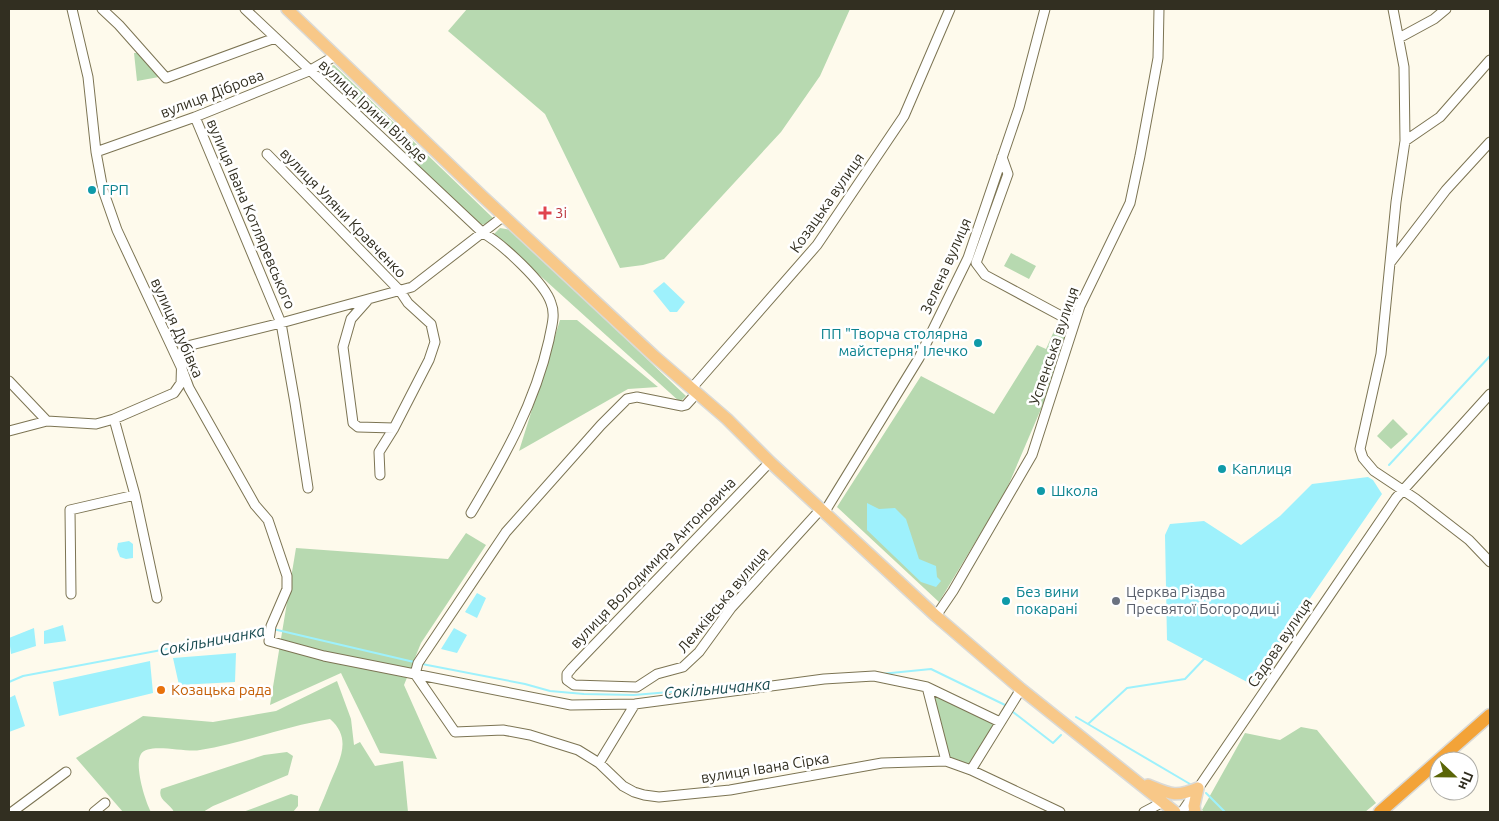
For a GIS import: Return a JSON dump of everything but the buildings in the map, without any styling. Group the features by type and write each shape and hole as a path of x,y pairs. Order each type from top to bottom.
{"highway":[{"path":"1380,812 1490,715"}],"main road":[{"path":"287,9 505,218 693,391 727,419 823,512 936,616 1021,690 1175,812"},
{"path":"1138,781 1174,795 1198,788"},
{"path":"1195,812 1194,806 1198,788"}],"street":[{"name":"вулиця Дубівка","path":"72,9 88,77 96,152 103,190 117,230 182,369 189,388 255,505 268,520 278,546 287,576 287,589 271,628 269,641 324,656 415,674"},
{"path":"102,9 119,24 166,78 275,38"},
{"name":"вулиця Ірини Вільде","path":"245,9 483,233 496,240 546,290 552,304 554,319 543,367 525,414 502,461 471,513"},
{"name":"Козацька вулиця","path":"693,391 817,245 904,116 950,9"},
{"name":"Зелена вулиця","path":"823,512 919,358 968,258 1019,108 1045,9"},
{"name":"Успенська вулиця","path":"936,616 953,591 1032,455 1080,306 1130,203 1158,58 1159,9"},
{"path":"1393,9 1404,67 1405,141 1381,354 1360,449 1368,466 1403,490 1468,540 1490,562"},
{"path":"1399,38 1434,19 1446,9"},
{"name":"вулиця Діброва","path":"96,152 195,117 309,71 335,56"},
{"path":"1405,141 1440,117 1490,60"},
{"name":"вулиця Івана Котляревського","path":"195,117 281,323 296,403 308,488"},
{"path":"1390,263 1446,190 1490,142"},
{"name":"вулиця Уляни Кравченко","path":"266,154 400,292 408,304 431,324 435,342 429,360 394,428 379,452 380,475"},
{"path":"976,263 1008,174 1002,156"},
{"path":"9,431 47,421 96,424 114,419 174,393 180,383 182,352 187,346 412,288 500,219 505,218"},
{"path":"968,258 976,263 985,275 1065,318 1075,321"},
{"path":"367,300 351,320 343,347 353,423 358,426 394,428"},
{"path":"9,381 47,421"},
{"path":"693,391 686,405 682,406 637,396 626,399 506,532 418,663 415,674 571,705 635,704 824,679 874,676 927,686 1000,722"},
{"name":"Садова вулиця","path":"1182,812 1403,490 1490,394"},
{"path":"114,419 135,495 157,598"},
{"name":"вулиця Володимира Антоновича","path":"574,685 567,680 567,674 572,668 770,462"},
{"path":"71,594 70,510 135,495"},
{"name":"Лемківська вулиця","path":"574,685 637,687 657,674 683,667 699,652 731,608 823,512"},
{"name":"вулиця Івана Сірка","path":"415,674 455,732 503,730 530,734 578,750 599,763 623,786 644,795 660,797 730,790 882,763 946,761 971,770 1060,812"},
{"path":"927,686 946,761"},
{"path":"971,770 1021,690"},
{"path":"599,763 635,704"},
{"path":"12,812 66,772"},
{"path":"1144,812 1163,802"},
{"path":"94,812 105,803"}],"green space":[{"path":"467,9 850,9 820,76 781,132 664,259 643,265 620,268 545,114 448,31"},
{"path":"134,53 140,53 159,77 137,81"},
{"path":"334,65 493,218 490,223 481,225 407,155 400,143 374,114 358,102 345,87 335,86 321,70"},
{"path":"500,228 511,230 686,396 680,402 494,234"},
{"path":"1011,253 1036,266 1029,279 1004,266"},
{"path":"560,320 577,320 658,387 628,389 519,451"},
{"path":"1058,322 1065,323 1069,329 1047,395 1005,493 939,602 837,507 921,376 994,414 1037,345 1046,349"},
{"path":"1393,419 1408,434 1391,449 1377,436"},
{"path":"466,533 486,545 421,643 404,685 437,759 380,753 341,673 270,705 296,548 448,559"},
{"path":"337,681 351,719 354,745 360,742 375,766 403,761 408,812 318,812 342,750 341,734 330,719 200,750 159,748 145,751 139,759 139,766 143,792 151,812 123,812 76,758 143,716 213,722 276,711"},
{"path":"932,690 995,723 972,763 965,766 949,761"},
{"path":"1301,727 1317,730 1376,803 1365,812 1204,812 1202,810 1245,733 1280,740"},
{"path":"287,752 293,756 288,775 213,806 203,812 174,812 162,799 161,789 264,755"},
{"path":"291,794 298,796 298,806 293,812 243,812"}],"water":[{"path":"664,282 685,302 677,312 670,312 653,291"},
{"path":"1368,477 1373,480 1382,494 1251,684 1167,640 1165,535 1170,524 1204,521 1241,545 1280,516 1312,484"},
{"path":"867,503 879,509 895,508 906,519 919,559 936,566 937,577 941,581 936,587 921,582 867,530"},
{"path":"129,541 133,544 133,558 126,559 120,557 117,549 118,543"},
{"path":"477,593 486,598 477,618 465,612"},
{"path":"63,625 66,641 44,644 44,631"},
{"path":"34,628 36,646 11,654 9,638"},
{"path":"454,628 467,635 457,653 441,649"},
{"path":"236,653 235,682 179,685 173,658"},
{"path":"150,661 153,693 59,716 53,682"},
{"path":"15,695 25,726 9,732 9,698"}],"waterway":[{"path":"1389,465 1490,356"},
{"name":"Сокільничанка","path":"273,629 414,662"},
{"name":"Сокільничанка","path":"9,682 23,676 268,630"},
{"path":"1088,724 1127,688 1185,679 1205,658"},
{"name":"Сокільничанка","path":"422,664 525,684 550,691 584,694 634,695 741,686"},
{"name":"Сокільничанка","path":"881,674 931,669 1005,705"},
{"path":"1013,712 1053,743 1061,735"},
{"path":"1076,717 1190,784"},
{"path":"1206,793 1225,812"}],"place":[{"name":"ГРП","path":"92,190"},
{"name":"3і","path":"545,213"},
{"name":"ПП \"Творча столярна майстерня\" Ілечко","path":"978,343"},
{"name":"Каплиця","path":"1222,469"},
{"name":"Школа","path":"1041,491"},
{"name":"Без вини покарані","path":"1006,601"},
{"name":"Церква Різдва Пресвятої Богородиці","path":"1116,601"},
{"name":"Козацька рада","path":"161,690"}]}
